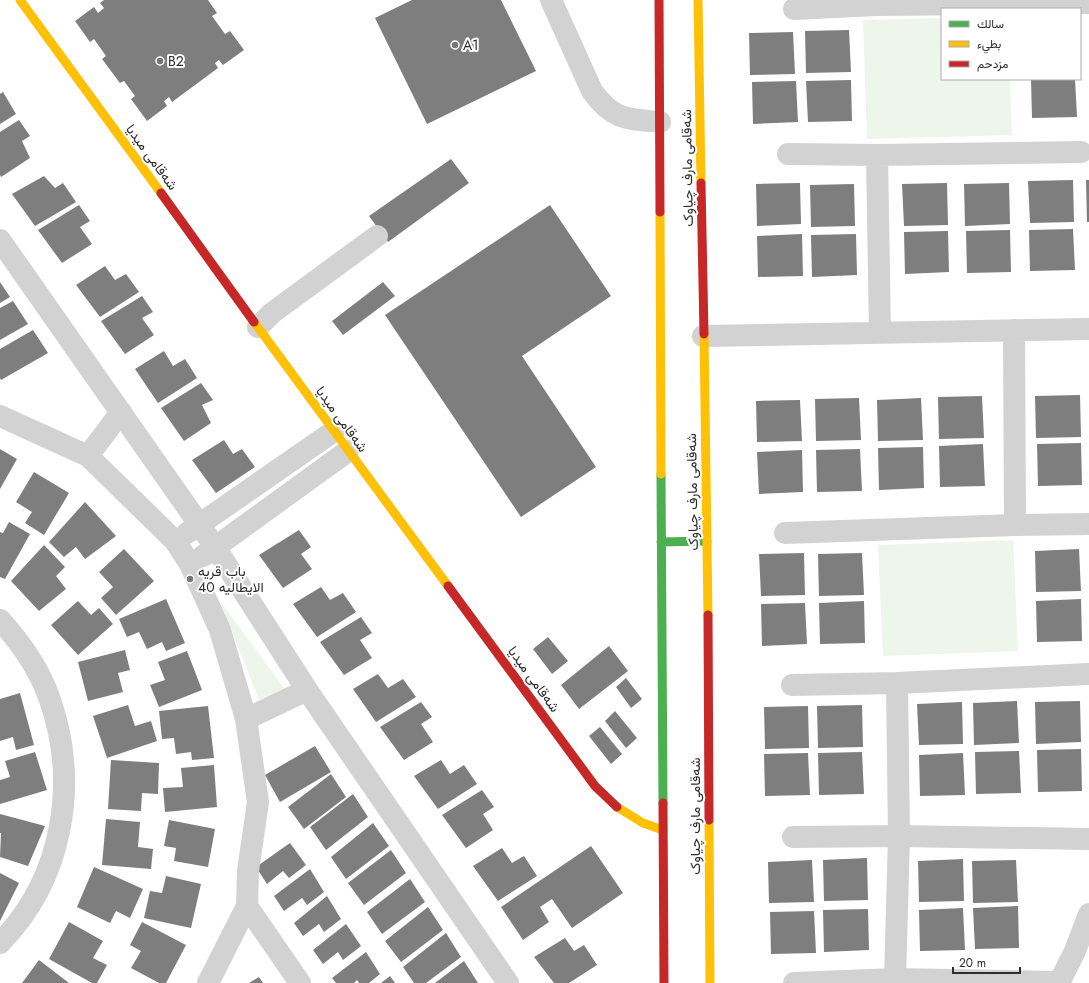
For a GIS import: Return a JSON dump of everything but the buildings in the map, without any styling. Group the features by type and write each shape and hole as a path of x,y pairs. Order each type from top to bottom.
{"street":[{"name":"شەقامی میدیا","path":"20,0 348,451 596,786 610,802 628,815 647,826 663,830"},
{"path":"551,0 592,91 601,104 612,113 626,119 660,122"},
{"name":"شەقامی مارف چیاوک","path":"659,0 664,983"},
{"name":"شەقامی مارف چیاوک","path":"698,0 707,541 710,983"},
{"path":"794,9 876,3 1089,3"},
{"path":"788,154 877,155 1081,152"},
{"path":"877,155 880,333"},
{"path":"258,328 272,313 377,236"},
{"path":"0,240 215,547 307,690 508,983"},
{"path":"703,336 1089,329"},
{"path":"1014,330 1015,525"},
{"path":"88,456 121,412"},
{"path":"0,416 88,456 175,541 190,564 220,630 246,719 258,802 248,871 247,906 208,983"},
{"path":"175,541 334,431"},
{"path":"190,564 348,451"},
{"path":"785,533 1089,524"},
{"path":"661,542 707,541"},
{"path":"0,620 15,637 34,666 50,699 59,733 64,768 64,804 59,832 46,873 30,905 9,934 0,943"},
{"path":"792,685 897,683 1089,674"},
{"path":"895,979 899,836 897,683"},
{"path":"246,719 307,690"},
{"path":"793,837 899,836 1089,838"},
{"path":"247,906 300,983"},
{"path":"794,983 895,979 1059,983 1082,944 1089,914"}],"shaded area":[{"path":"941,18 941,80 1010,80 1012,135 867,139 863,20"},
{"path":"1013,540 1018,651 883,656 878,545"},
{"path":"220,601 285,689 259,700"}],"traffic: fast":[{"path":"661,474 663,803"},
{"path":"661,542 707,541"}],"traffic: slow":[{"path":"20,0 161,193"},
{"path":"698,0 701,183"},
{"path":"660,212 661,474"},
{"path":"254,322 448,586"},
{"path":"704,334 708,615"},
{"path":"617,807 643,823 663,830"},
{"path":"709,820 710,983"}],"traffic: jam":[{"path":"659,0 660,212"},
{"path":"701,183 704,334"},
{"path":"161,193 254,322"},
{"path":"448,586 595,786 617,807"},
{"path":"708,615 709,820"},
{"path":"663,803 664,983"}],"place":[{"name":"A1","path":"455,45"},
{"name":"B2","path":"160,61"},
{"name":"باب قريه الايطاليه 40","path":"190,579"}]}
